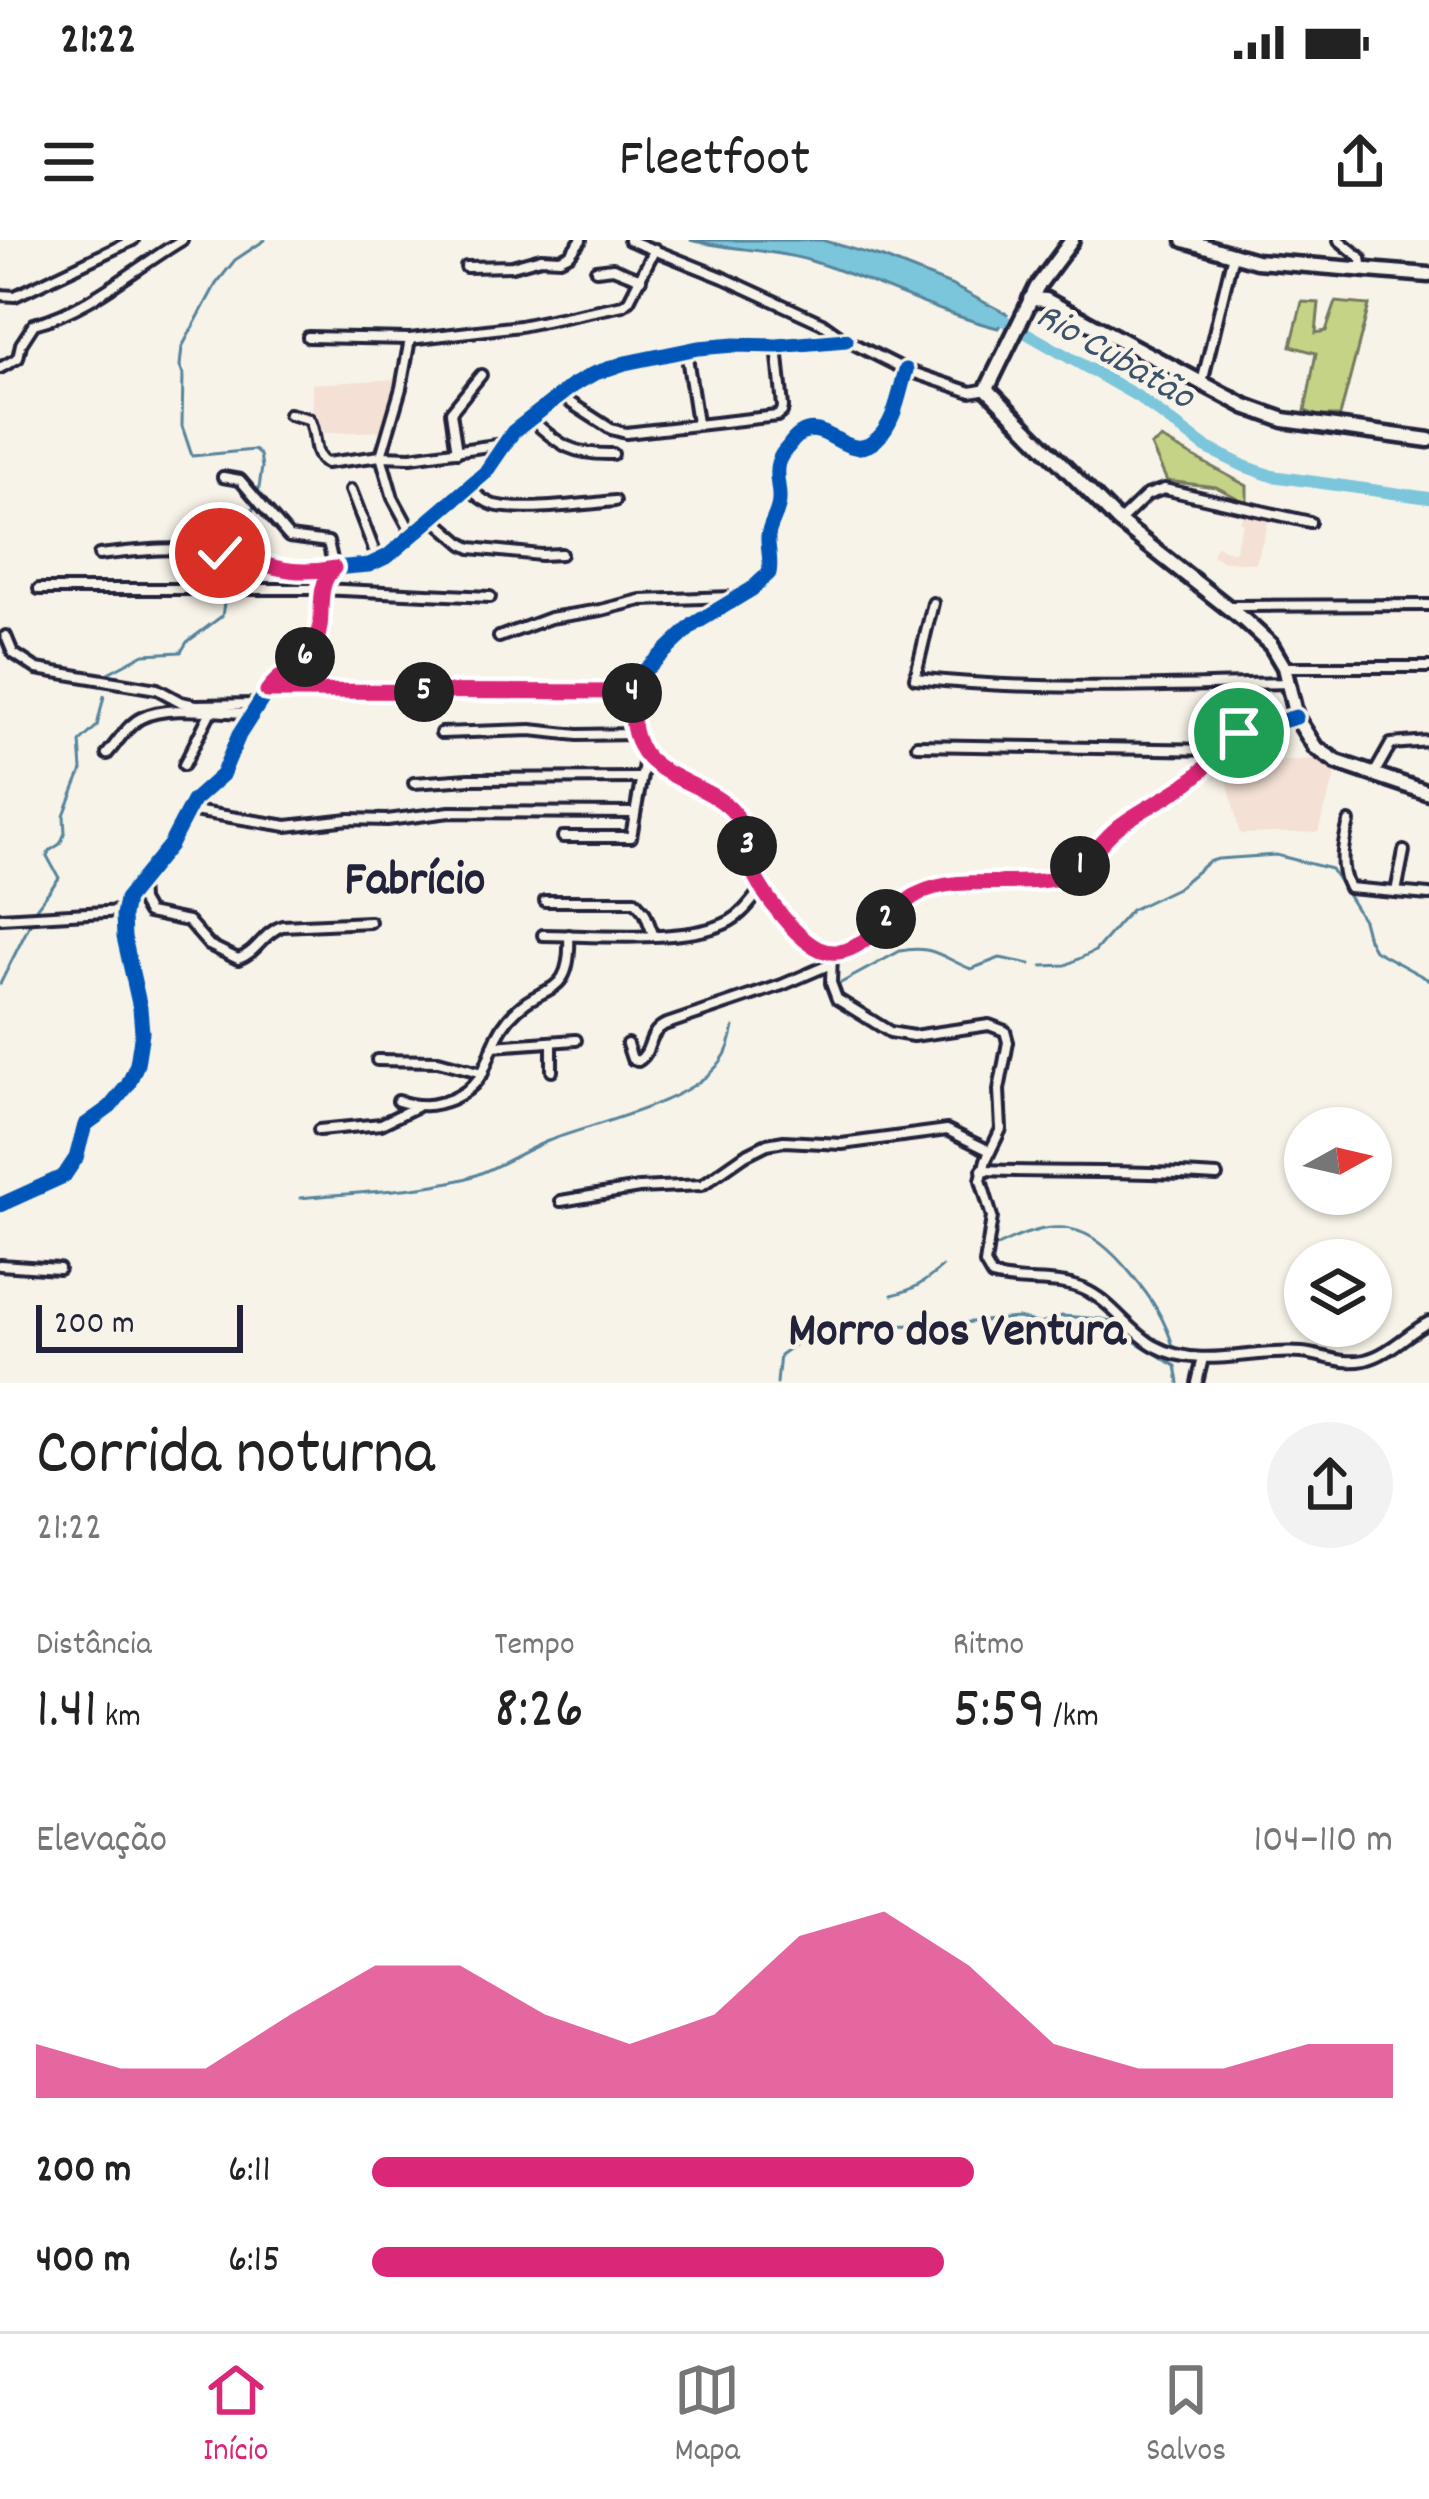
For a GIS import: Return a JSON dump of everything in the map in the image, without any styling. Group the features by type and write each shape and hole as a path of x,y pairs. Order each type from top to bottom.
{"main road":[{"path":"1072,240 1032,297 987,389 1119,522 1271,645 1284,668 1296,717 1321,752 1429,793"},
{"path":"1184,240 1250,259 1429,275"},
{"path":"1032,297 1116,335 1230,400 1284,420 1429,440"}],"street":[{"path":"0,295 15,296 133,240"},
{"path":"0,368 18,358 34,324 84,306 182,240"},
{"path":"466,268 560,259 581,240"},
{"path":"629,240 822,323 906,370 971,392 987,389"},
{"path":"1339,240 1361,258 1364,270"},
{"path":"308,337 410,339 520,326 623,305 655,248"},
{"path":"1201,384 1233,254"},
{"path":"596,270 613,268 641,279"},
{"path":"410,339 382,456 394,498 413,536"},
{"path":"99,556 188,548 234,555 279,570 318,571 379,563 485,473 513,432 580,381 603,370 725,345 846,340"},
{"path":"560,396 605,426 626,433 781,414 777,346"},
{"path":"686,350 697,423"},
{"path":"906,370 890,420 874,442 853,446 811,428 795,437 778,463 779,503 769,535 770,570 760,583 694,624 640,675 632,692 634,734 645,756 732,810 742,826 749,863 791,927 818,948 841,951 860,944 901,905 928,890 1070,874 1113,831 1187,783 1247,729 1296,717"},
{"path":"457,452 451,412 481,375"},
{"path":"290,415 309,419 317,454 326,463 504,444"},
{"path":"531,419 570,450 614,454"},
{"path":"224,477 240,480 289,537 328,542 334,568"},
{"path":"469,488 490,504 502,506 616,501"},
{"path":"1119,522 1160,489 1310,522"},
{"path":"351,490 379,563"},
{"path":"434,519 474,549 560,554"},
{"path":"0,1204 64,1176 76,1158 85,1126 116,1101 133,1075 142,1020 126,950 123,911 128,895 170,845 196,797 222,775 267,691 280,674 312,651 321,627 321,589 334,568"},
{"path":"39,589 321,589 490,597"},
{"path":"499,638 550,618 641,600 735,598"},
{"path":"933,603 915,678 968,684 1289,683"},
{"path":"1225,606 1429,605"},
{"path":"6,636 14,652 37,668 157,689 196,705 254,709"},
{"path":"1284,668 1429,667"},
{"path":"267,691 632,692"},
{"path":"106,754 139,719 167,711 254,709"},
{"path":"184,765 210,713"},
{"path":"441,733 634,734"},
{"path":"1374,774 1390,745 1429,741"},
{"path":"917,745 1221,750"},
{"path":"563,836 631,837 645,756"},
{"path":"414,783 641,778"},
{"path":"187,810 287,826 450,812 635,813"},
{"path":"1348,822 1342,847 1348,888 1429,893"},
{"path":"1396,892 1404,851"},
{"path":"140,881 141,901 148,913 188,921 209,945 238,959 252,953 282,926 370,922"},
{"path":"543,935 689,932 724,924 744,910 763,887"},
{"path":"545,901 635,901 653,934"},
{"path":"0,918 123,911"},
{"path":"398,1102 436,1105 475,1085 512,1014 564,979 570,960 569,935"},
{"path":"832,952 832,989 837,999 890,1032 913,1036 986,1025 1005,1031 1008,1047 999,1090 1001,1130 982,1170 992,1217 986,1261 990,1275 1079,1288 1102,1300 1152,1344 1203,1358 1293,1352 1333,1361 1365,1360 1429,1322"},
{"path":"627,1044 629,1055 638,1061 646,1054 652,1034 664,1024 831,964"},
{"path":"493,1046 576,1040"},
{"path":"552,1042 552,1071"},
{"path":"377,1060 438,1061 482,1073"},
{"path":"319,1130 381,1124 418,1106"},
{"path":"562,1201 639,1188 700,1186 739,1158 778,1142 842,1144 947,1130 990,1150"},
{"path":"982,1170 1217,1176"},
{"path":"0,1265 59,1269"},
{"path":"1197,1383 1203,1358"}],"shaded area":[{"path":"398,379 385,431 324,433 313,413 312,384"},
{"path":"1246,512 1269,520 1256,563 1224,561 1212,555 1216,546 1234,552"},
{"path":"1324,758 1337,769 1318,832 1240,834 1225,771"}],"green space":[{"path":"1302,302 1319,303 1316,333 1326,331 1336,302 1369,305 1340,416 1305,411 1316,353 1291,346"},
{"path":"1161,439 1247,486 1247,503 1216,487 1167,481 1151,446"}],"water":[{"path":"690,240 822,240 951,285 1007,314 998,328 811,261"}],"waterway":[{"path":"258,495 262,467 254,450 192,456 182,426 180,366 182,347 216,284 235,260 265,240"},
{"name":"Rio Cubatão","path":"989,312 1137,396 1205,447 1244,466 1272,476 1429,498"},
{"path":"239,555 254,505"},
{"path":"104,675 144,654 181,652 222,616 224,603"},
{"path":"34,911 59,878 47,856 65,833 64,815 82,770 80,742 97,726 104,696"},
{"path":"1042,966 1066,965 1095,951 1131,910 1177,888 1208,862 1276,855 1331,869 1363,920 1374,950 1429,980"},
{"path":"0,984 30,924"},
{"path":"839,984 911,949 937,953 971,969 1000,958 1030,964"},
{"path":"300,1198 424,1187 475,1176 548,1141 688,1089 721,1061 734,1027"},
{"path":"993,1248 1053,1228 1085,1234 1116,1257 1139,1284 1162,1319 1174,1349"},
{"path":"892,1295 919,1285 942,1267"},
{"path":"777,1383 780,1355 826,1326 937,1325 1018,1318 1041,1324 1062,1316 1110,1321 1176,1366 1179,1383"}],"cycle path":[{"path":"0,1205 64,1176 76,1158 85,1125 110,1107 128,1085 142,1032 124,937 126,899 170,845 193,801 222,775 239,735 271,685 312,651 321,627 322,583 334,568 369,565 388,556 485,473 513,432 593,374 698,348 846,340"},
{"path":"906,370 892,416 877,439 854,447 811,430 800,434 787,449 777,468 779,500 768,536 769,573 752,589 694,624 640,675 631,692 634,734 640,748 650,761 719,799 736,815 753,871 791,927 825,951 841,951 860,944 901,905 928,889 1049,880 1070,874 1123,823 1195,777 1239,733 1296,717"}],"district":[{"name":"Fabrício","path":"415,876"},
{"name":"Morro dos Ventura","path":"957,1327"}],"route":[{"path":"220,553 279,570 334,568 322,585 321,627 312,651 280,674 267,691 632,692 634,734 645,756 732,810 746,838 751,867 781,914 825,951 860,944 901,905 928,890 1070,874 1124,823 1195,777 1239,733"}]}
